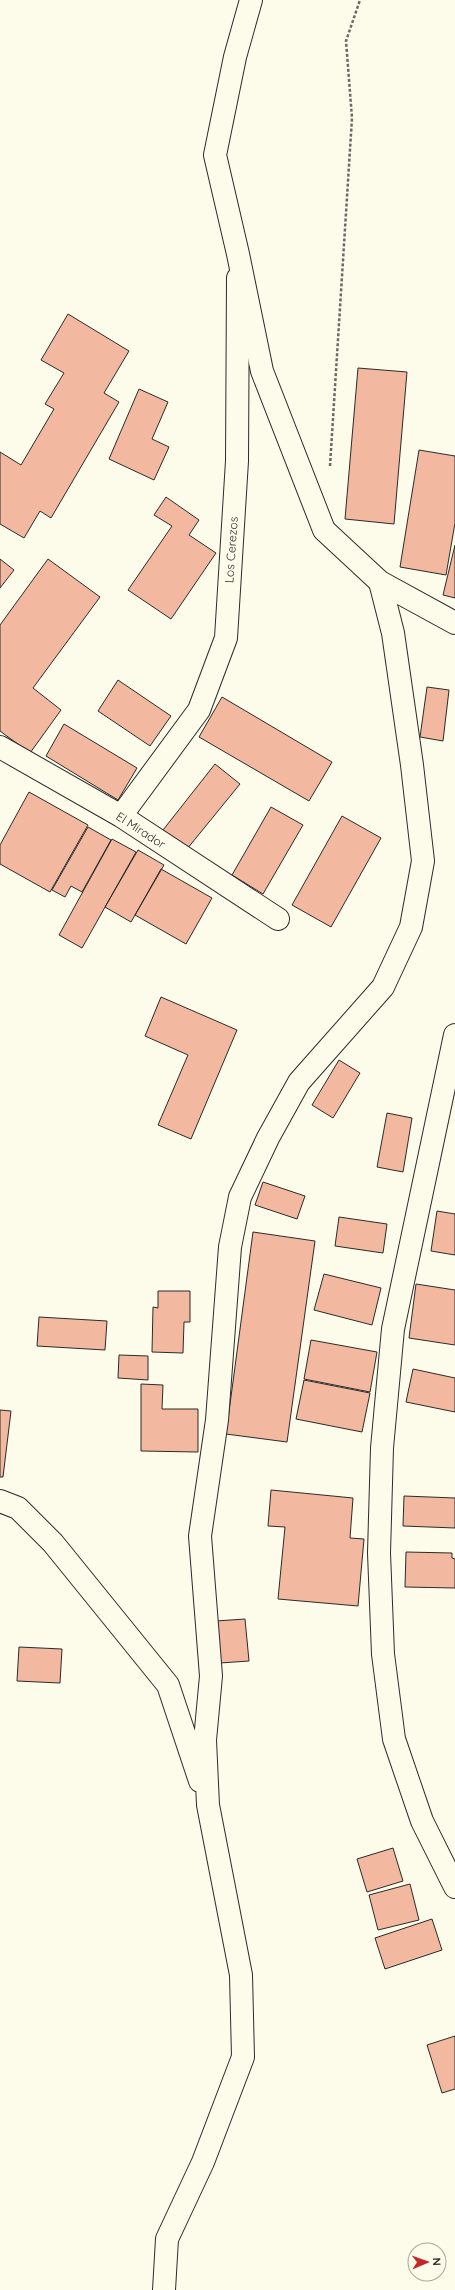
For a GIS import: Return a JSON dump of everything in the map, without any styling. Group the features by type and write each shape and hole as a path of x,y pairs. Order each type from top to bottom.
{"street":[{"path":"251,0 235,57 215,155 238,254 262,371 324,530 380,582 455,623"},
{"name":"Los Cerezos","path":"121,816 199,710 226,638 237,461 238,254"},
{"path":"208,1805 206,1740 211,1676 200,1536 217,1420 230,1247 240,1197 268,1138 299,1082 383,987 411,927 423,861 412,764 392,633 380,582"},
{"name":"El Mirador","path":"0,747 121,816 278,919"},
{"path":"455,1035 392,1329 382,1448 379,1553 383,1654 394,1739 422,1822 455,1887"},
{"path":"0,1501 18,1508 53,1543 168,1685 208,1805 241,1975 243,2057 203,2162 167,2239 164,2290"}],"path":[{"path":"330,469 352,118 346,41 360,0"}],"building":[{"path":"68,314 129,351 104,393 119,402 51,518 40,511 24,538 0,524 0,452 21,465 54,409 45,404 64,373 41,360"},
{"path":"358,368 407,372 394,524 345,519"},
{"path":"139,389 168,402 152,439 169,447 154,480 109,459"},
{"path":"419,450 455,456 455,523 446,575 400,567"},
{"path":"166,497 199,520 189,535 216,553 171,619 128,590 172,526 154,515"},
{"path":"455,545 455,598 443,595"},
{"path":"0,559 14,570 0,588"},
{"path":"48,559 100,597 33,688 61,710 30,753 0,731 0,625"},
{"path":"118,680 171,716 150,746 98,711"},
{"path":"427,687 449,690 443,741 420,737"},
{"path":"222,697 332,762 309,801 199,737"},
{"path":"64,724 137,768 118,800 46,756"},
{"path":"215,764 240,784 187,849 163,830"},
{"path":"29,792 88,825 50,892 0,864 0,845"},
{"path":"271,807 303,825 263,894 232,875"},
{"path":"342,816 381,838 331,927 292,905"},
{"path":"88,827 111,840 82,892 71,886 65,897 52,890"},
{"path":"112,839 136,852 82,948 59,935"},
{"path":"138,850 164,865 131,922 105,907"},
{"path":"161,869 212,898 186,944 135,915"},
{"path":"161,997 237,1030 191,1139 158,1125 188,1055 145,1036"},
{"path":"339,1060 360,1073 333,1118 312,1105"},
{"path":"387,1113 412,1118 403,1172 377,1167"},
{"path":"263,1182 305,1196 297,1219 255,1205"},
{"path":"437,1211 455,1214 455,1255 431,1251"},
{"path":"339,1217 387,1224 383,1253 335,1246"},
{"path":"253,1232 315,1241 287,1442 226,1434"},
{"path":"324,1274 381,1288 372,1325 314,1310"},
{"path":"416,1284 455,1290 455,1345 409,1338"},
{"path":"158,1291 190,1291 190,1322 184,1322 183,1353 152,1352 153,1307 158,1308"},
{"path":"39,1317 107,1321 105,1350 37,1346"},
{"path":"311,1340 377,1352 370,1392 304,1379"},
{"path":"119,1355 148,1356 148,1380 118,1378"},
{"path":"413,1369 455,1378 455,1412 406,1402"},
{"path":"304,1380 370,1393 362,1432 296,1419"},
{"path":"141,1384 163,1385 162,1409 198,1409 198,1452 141,1451"},
{"path":"0,1410 11,1411 3,1477 0,1477"},
{"path":"271,1490 353,1498 350,1538 364,1539 358,1606 278,1599 285,1527 268,1526"},
{"path":"404,1496 455,1498 455,1528 403,1526"},
{"path":"406,1552 452,1553 452,1558 455,1559 455,1588 405,1587"},
{"path":"245,1619 249,1661 220,1663 216,1621"},
{"path":"19,1647 62,1649 60,1683 17,1681"},
{"path":"393,1848 403,1881 367,1892 357,1859"},
{"path":"410,1884 419,1920 378,1930 369,1895"},
{"path":"432,1919 442,1950 385,1969 375,1938"},
{"path":"455,2036 455,2089 442,2093 427,2045"}]}
